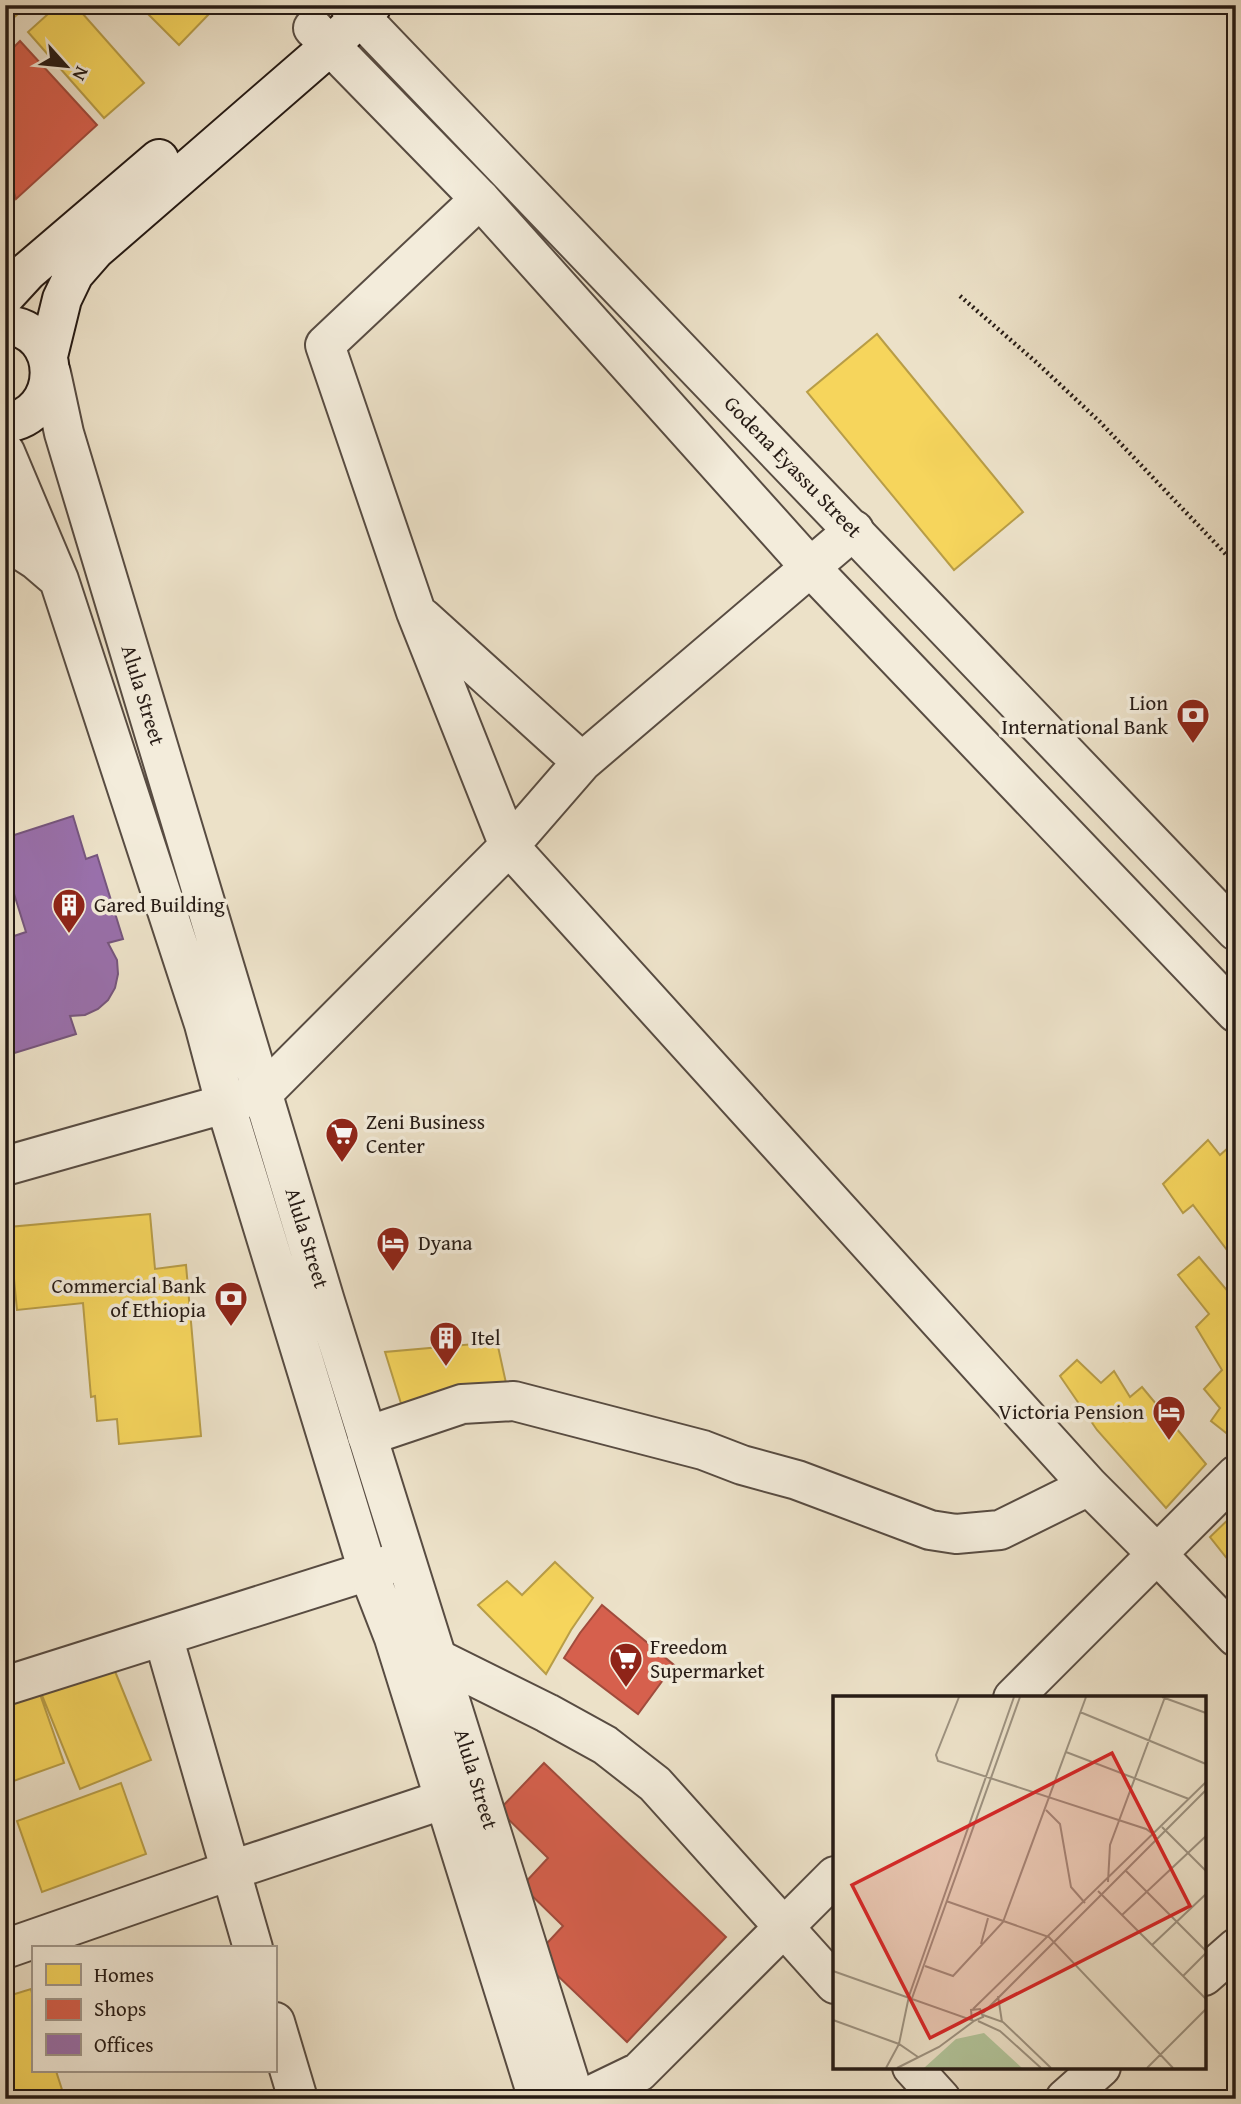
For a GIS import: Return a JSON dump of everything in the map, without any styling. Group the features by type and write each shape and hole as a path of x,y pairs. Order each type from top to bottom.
{"street":[{"path":"338,16 480,199 811,568 1236,1013"},
{"path":"5,296 28,271 338,16"},
{"path":"5,422 25,417 39,406 48,390 49,365 62,299 74,274 95,250 338,16"},
{"name":"Godena Eyassu Street","path":"338,16 854,530 1236,931"},
{"path":"480,199 325,345 416,612 509,846 1089,1486 1236,1637"},
{"path":"5,325 27,331 40,342 49,365"},
{"name":"Alula Street","path":"49,365 64,433 367,1436 439,1658 575,2099"},
{"name":"Alula Street","path":"5,452 59,580 204,1024 225,1103 368,1570 394,1638 538,2099"},
{"path":"5,1166 263,1093 509,846 582,762 854,530"},
{"path":"5,540 36,560 59,580"},
{"path":"416,612 582,762"},
{"path":"367,1436 462,1404 514,1401 703,1450 742,1465 797,1480 930,1530 956,1534 1000,1530 1089,1486"},
{"path":"1015,1696 1236,1475"},
{"path":"5,1686 405,1559"},
{"path":"163,1636 252,1946"},
{"path":"394,1638 439,1658 605,1745 654,1784 833,1982"},
{"path":"5,1949 445,1799"},
{"path":"583,2099 639,2072 833,1878"},
{"path":"1206,1974 1236,1948"},
{"path":"276,2025 298,2099"},
{"path":"914,2069 941,2099"},
{"path":"1065,2099 1099,2069"}],"path":[{"path":"960,296 1100,422 1236,565"}],"building: Homes":[{"path":"5,5 28,5 11,20 5,13"},
{"path":"58,5 75,5 144,83 104,118 28,32"},
{"path":"139,5 205,5 211,12 179,45"},
{"path":"877,334 1023,512 954,570 807,392"},
{"path":"1208,1140 1220,1155 1236,1141 1236,1262 1193,1205 1183,1213 1163,1184"},
{"path":"150,1214 155,1269 186,1265 201,1436 119,1444 117,1419 97,1421 95,1396 91,1397 83,1303 17,1310 9,1227"},
{"path":"1199,1257 1236,1301 1235,1440 1211,1421 1220,1408 1204,1389 1222,1370 1196,1327 1209,1314 1178,1275"},
{"name":"Itel","path":"497,1342 506,1383 404,1413 385,1352"},
{"path":"1077,1360 1101,1383 1114,1371 1130,1397 1142,1387 1206,1464 1166,1508 1097,1430 1060,1376"},
{"path":"1236,1512 1236,1554 1229,1561 1210,1537"},
{"path":"555,1562 593,1598 546,1674 478,1605 507,1581 522,1595"},
{"path":"110,1659 151,1760 80,1789 39,1688"},
{"path":"34,1677 64,1763 5,1784 5,1687"},
{"path":"121,1783 146,1854 42,1892 17,1821"},
{"path":"31,1989 32,2072 56,2072 65,2099 5,2099 5,1997"}],"building: Shops":[{"path":"20,41 97,125 16,199 5,164 5,56"},
{"path":"602,1605 674,1665 638,1714 564,1658"},
{"path":"544,1763 726,1937 627,2042 536,1955 563,1926 522,1886 548,1858 499,1810"}],"building: Offices":[{"name":"Gared Building","path":"73,816 86,859 97,855 123,939 108,943 117,960 115,988 108,1000 98,1009 85,1015 70,1016 76,1034 5,1056 5,939 26,932 5,865 5,838"}],"place":[{"name":"Lion International Bank","path":"1193,745"},
{"name":"Gared Building","path":"69,935"},
{"name":"Zeni Business Center","path":"342,1164"},
{"name":"Dyana","path":"393,1273"},
{"name":"Commercial Bank of Ethiopia","path":"231,1328"},
{"name":"Itel","path":"446,1368"},
{"name":"Victoria Pension","path":"1169,1442"},
{"name":"Freedom Supermarket","path":"626,1689"}]}
